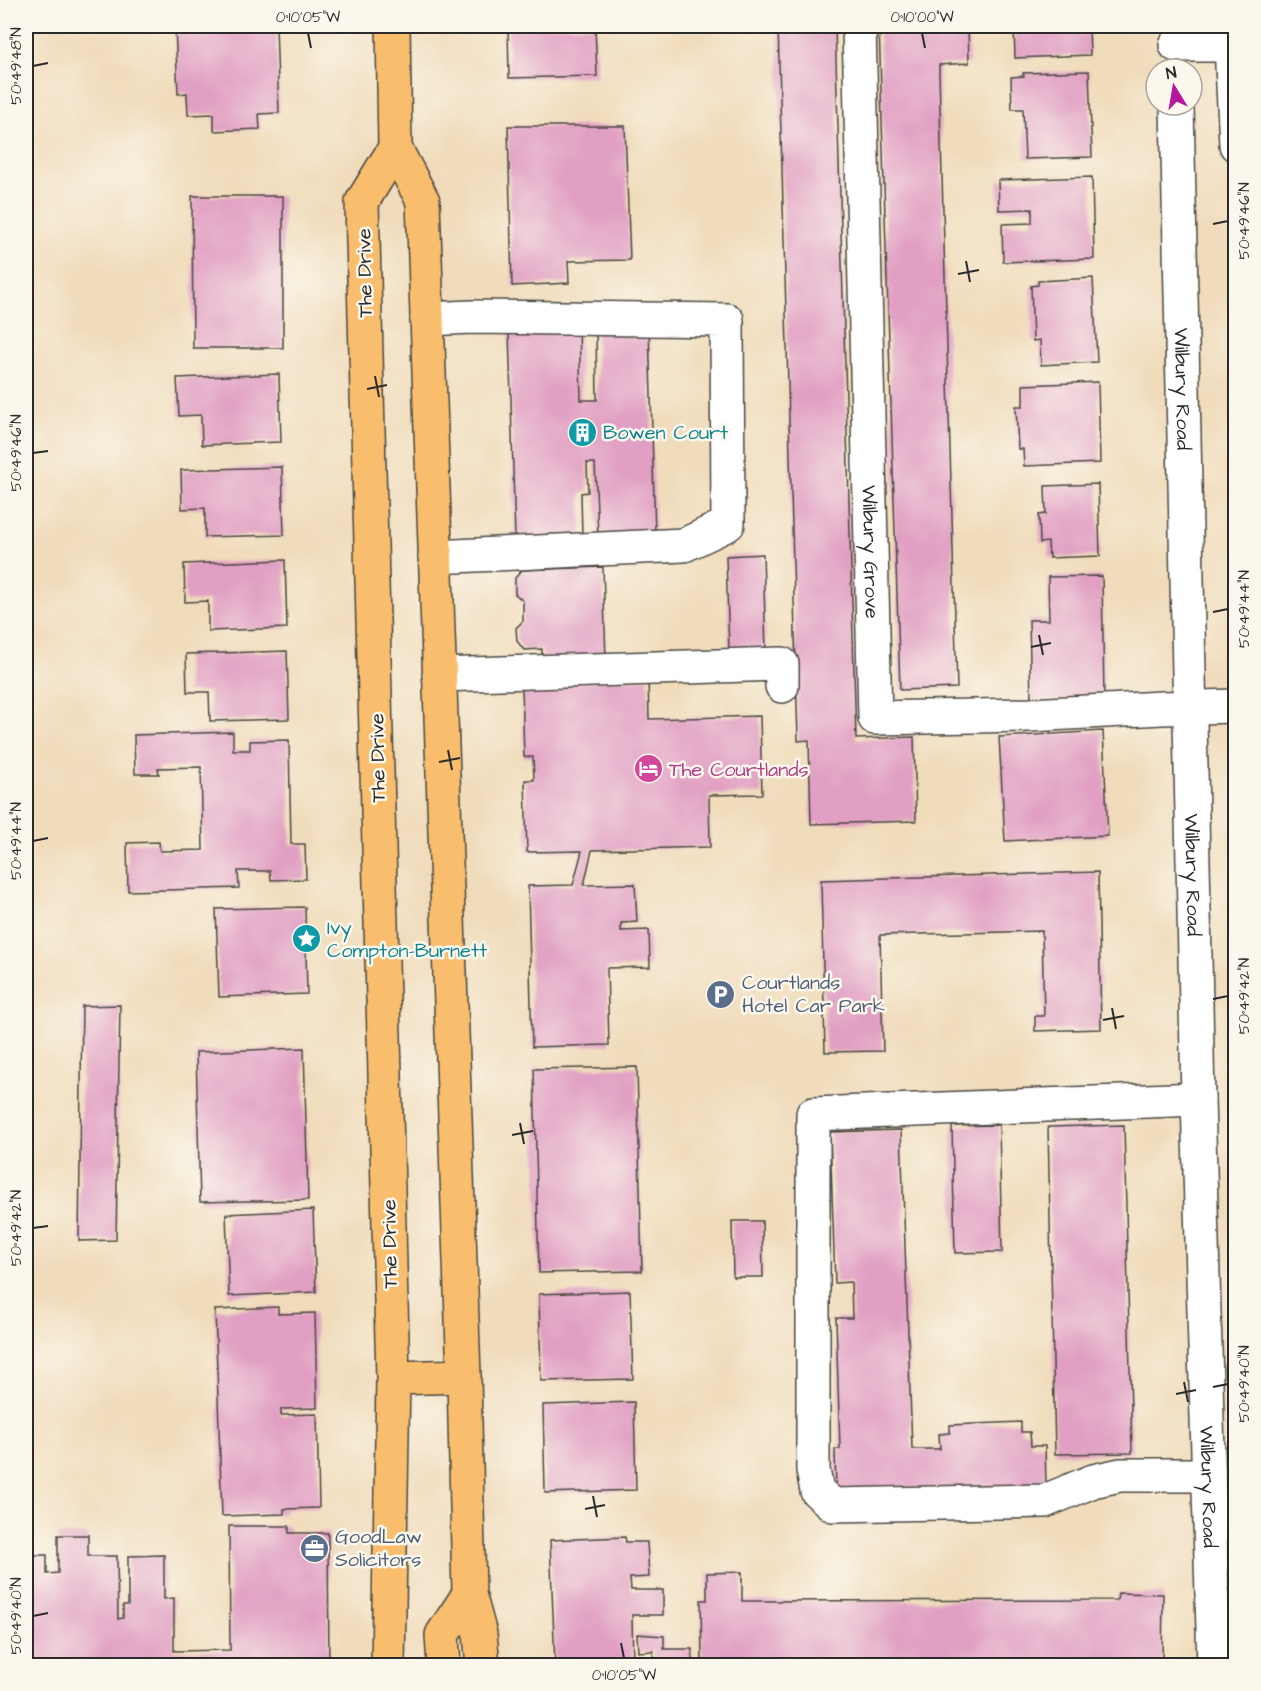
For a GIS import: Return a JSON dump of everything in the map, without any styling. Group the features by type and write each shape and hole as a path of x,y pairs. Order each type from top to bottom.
{"main road":[{"path":"393,26 395,148 423,201 464,1376 469,1594 480,1634 483,1665"},
{"name":"The Drive","path":"388,1665 393,1378 362,202 395,148"},
{"path":"393,1378 464,1376"},
{"path":"444,1665 442,1635 469,1594"}],"street":[{"name":"Wilbury Grove","path":"859,26 875,718 1030,716 1236,706"},
{"path":"1176,47 1231,35 1236,146"},
{"name":"Wilbury Road","path":"1177,117 1208,1475 1221,1650"},
{"path":"427,319 472,317 727,320 728,524 684,545 435,557"},
{"path":"439,675 782,664 782,686"},
{"path":"1198,1099 813,1114 813,1470 817,1491 833,1505 1045,1501 1093,1481 1120,1475 1208,1475"}],"building":[{"path":"175,26 276,26 279,113 259,114 260,129 214,131 214,114 188,115 187,93 178,94"},
{"path":"508,26 595,26 597,76 509,78"},
{"path":"778,26 835,26 856,739 914,737 916,821 811,824 809,740 798,741"},
{"path":"879,26 968,26 969,63 939,65 957,688 900,690"},
{"path":"1014,26 1089,26 1090,55 1015,58"},
{"path":"1089,71 1092,157 1025,159 1023,109 1012,109 1011,77 1024,76 1023,73"},
{"path":"508,126 625,126 630,260 568,261 569,283 512,286"},
{"path":"1092,177 1094,259 1003,262 1002,224 1032,223 1032,209 999,210 998,180"},
{"path":"192,196 283,196 283,348 193,348"},
{"path":"1093,278 1097,362 1041,365 1040,340 1033,341 1031,286 1038,285 1038,281"},
{"name":"Bowen Court","path":"649,327 655,534 598,536 595,463 587,463 588,492 581,493 582,537 515,539 509,331 579,328 581,400 597,400 596,329"},
{"path":"279,374 281,442 202,445 201,415 179,416 177,378"},
{"path":"1098,382 1100,463 1024,466 1023,449 1018,449 1016,406 1023,406 1023,385"},
{"path":"282,467 284,535 205,537 205,508 182,509 181,470"},
{"path":"1098,484 1100,556 1049,558 1048,542 1040,543 1039,515 1046,514 1045,486"},
{"path":"763,554 766,652 729,653 726,556"},
{"path":"285,560 287,628 208,631 208,601 185,602 184,564"},
{"path":"603,567 606,660 542,662 542,649 524,650 517,641 516,628 523,621 523,601 515,594 515,578 522,570"},
{"path":"1102,576 1104,700 1031,701 1029,620 1049,620 1048,577"},
{"path":"287,651 289,719 210,721 209,692 187,692 186,654"},
{"name":"The Courtlands","path":"648,678 649,719 760,716 762,794 709,795 710,847 592,850 584,885 635,884 637,922 621,923 621,931 649,930 650,967 607,968 609,1045 532,1047 528,886 573,885 582,851 527,852 525,780 534,780 533,757 524,757 522,685"},
{"path":"1103,731 1108,836 1005,841 999,737"},
{"path":"233,732 233,750 250,750 250,741 289,740 291,844 305,844 306,879 271,880 270,871 238,871 239,888 128,891 127,843 159,842 160,851 203,850 201,767 158,768 159,774 135,774 134,735"},
{"path":"1098,872 1101,1029 1035,1031 1035,1016 1044,1016 1042,931 880,935 883,1051 825,1052 821,880"},
{"path":"305,907 307,994 219,997 216,909"},
{"path":"120,1005 116,1240 79,1241 82,1006"},
{"path":"304,1048 308,1200 200,1202 196,1052"},
{"path":"637,1067 642,1271 539,1273 534,1069"},
{"path":"999,1125 1002,1252 955,1253 952,1126"},
{"path":"1124,1125 1132,1453 1055,1454 1048,1127"},
{"path":"901,1130 912,1449 940,1449 939,1434 950,1433 950,1425 1021,1422 1021,1432 1030,1432 1031,1446 1045,1446 1046,1487 836,1493 835,1449 840,1449 836,1318 852,1318 851,1282 835,1283 830,1132"},
{"path":"313,1210 316,1292 229,1296 226,1214"},
{"path":"732,1221 762,1221 763,1277 733,1277"},
{"path":"630,1291 633,1379 541,1381 539,1294"},
{"path":"278,1307 278,1314 315,1313 317,1408 281,1409 281,1415 317,1414 319,1508 284,1509 284,1514 222,1516 215,1310"},
{"path":"634,1402 636,1490 545,1493 543,1405"},
{"path":"229,1526 289,1526 289,1533 328,1533 329,1665 26,1665 26,1555 47,1555 47,1574 58,1573 58,1535 88,1535 88,1556 117,1556 118,1619 123,1618 123,1605 128,1605 128,1556 164,1555 164,1599 174,1598 174,1651 230,1650"},
{"path":"625,1537 626,1542 647,1542 649,1577 630,1578 631,1590 663,1590 663,1615 632,1615 633,1665 555,1665 550,1540"},
{"path":"742,1572 742,1601 1117,1600 1118,1593 1163,1594 1162,1665 702,1665 701,1600 707,1600 707,1573"},
{"path":"637,1634 664,1636 664,1649 692,1649 692,1665 654,1665 653,1651 638,1652"}],"place":[{"name":"Bowen Court","path":"582,432"},
{"name":"The Courtlands","path":"648,769"},
{"name":"Ivy Compton-Burnett","path":"306,938"},
{"name":"Courtlands Hotel Car Park","path":"721,994"},
{"name":"GoodLaw Solicitors","path":"314,1548"}]}
